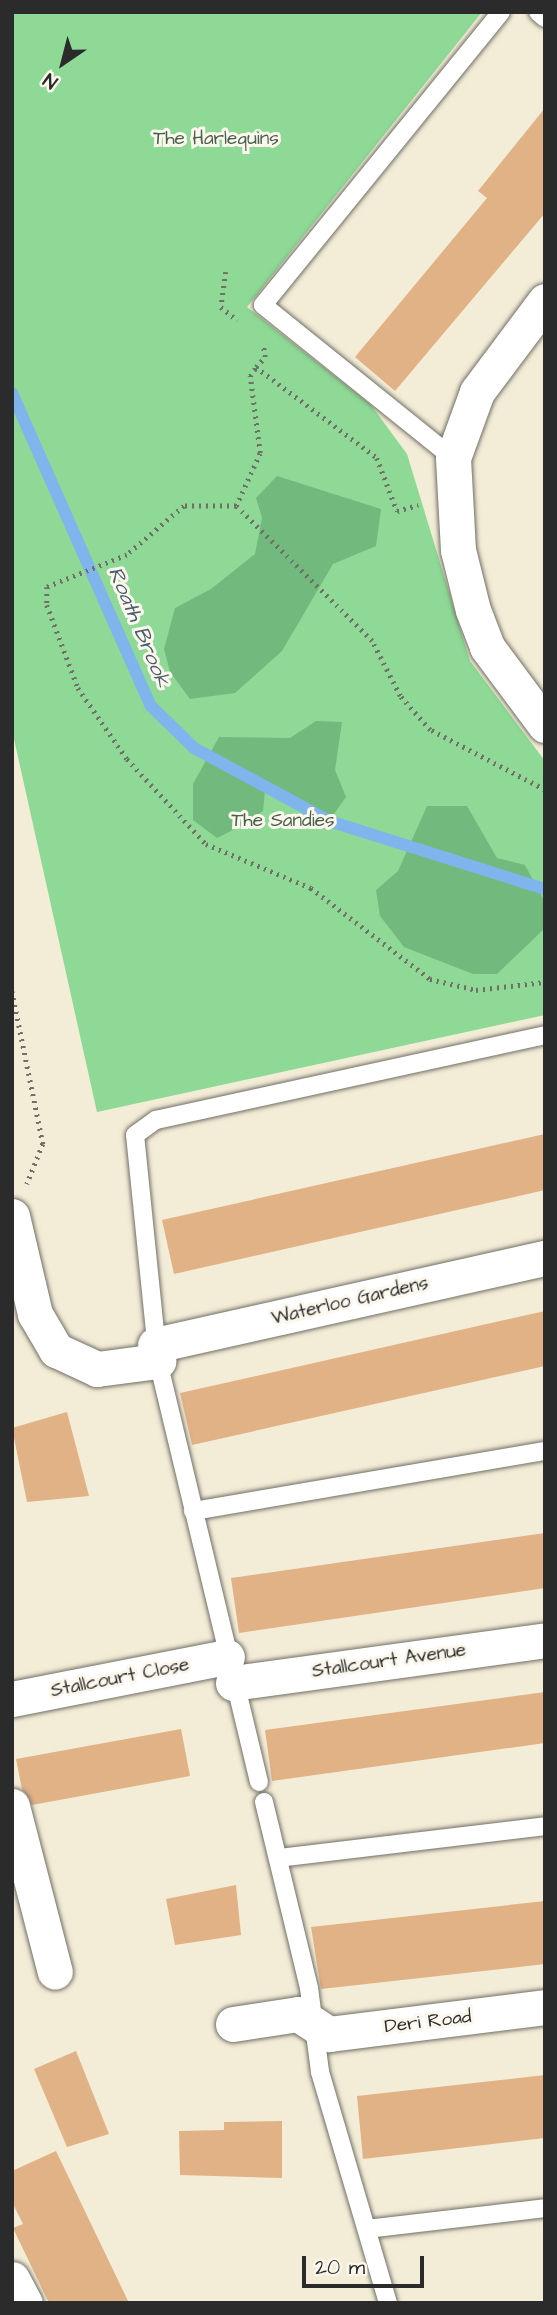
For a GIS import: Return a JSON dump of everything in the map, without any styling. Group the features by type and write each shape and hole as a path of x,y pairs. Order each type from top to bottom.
{"street":[{"path":"545,301 477,392 453,458 458,550 473,610 488,647 545,725"},
{"name":"Waterloo Gardens","path":"13,1216 35,1314 56,1350 97,1369 545,1258"},
{"name":"Stallcourt Avenue","path":"230,1670 545,1640"},
{"name":"Stallcourt Close","path":"12,1699 230,1670"},
{"path":"12,1806 55,1972"},
{"name":"Deri Road","path":"233,2024 298,2014 328,2034 545,2007"},
{"path":"12,2279 24,2303"}],"lane":[{"path":"453,458 263,305 501,12"},
{"path":"538,12 545,18"},
{"path":"259,1782 156,1353 135,1135 156,1120 545,1035"},
{"path":"193,1511 545,1451"},
{"path":"264,1802 313,2025 320,2072 388,2303"},
{"path":"278,1858 545,1826"},
{"path":"367,2229 545,2208"}],"path":[{"path":"236,506 260,453 250,376 256,367 377,458 397,511 421,504"},
{"path":"545,790 430,730 400,696 372,641 236,506 184,506 127,555 47,587 47,605 78,688 127,759 206,844 311,888 430,979 477,990 545,982"},
{"path":"12,991 43,1144 13,1216"}],"green space":[{"name":"The Sandies","path":"12,12 482,12 247,307 371,405 407,454 470,661 545,761 545,1015 97,1112 12,730"},
{"path":"277,476 381,509 376,546 333,564 282,651 235,693 190,699 170,672 164,649 175,608 211,589 255,554 262,518 256,498"},
{"path":"316,721 342,722 335,770 346,797 334,814 311,821 292,795 266,782 263,811 241,826 217,838 193,820 193,784 219,737 290,738"},
{"path":"427,806 467,806 497,858 525,865 545,902 545,928 497,974 473,974 404,947 380,916 376,890 398,871"}],"building":[{"path":"545,108 545,213 395,391 355,357 487,198 478,191"},
{"path":"545,1134 545,1190 174,1274 162,1220"},
{"path":"545,1311 545,1366 192,1445 180,1393"},
{"path":"67,1412 89,1496 27,1502 12,1428"},
{"path":"545,1533 545,1588 239,1633 231,1578"},
{"path":"545,1692 545,1743 272,1781 265,1730"},
{"path":"181,1729 190,1776 32,1805 22,1789 16,1759"},
{"path":"236,1885 241,1935 175,1945 166,1899"},
{"path":"545,1901 545,1964 321,1989 311,1927"},
{"path":"76,2051 109,2134 67,2147 34,2069"},
{"path":"545,2075 545,2138 363,2159 357,2096"},
{"path":"282,2121 282,2178 180,2175 179,2131 224,2130 224,2122"},
{"path":"56,2151 129,2303 49,2303 13,2228 23,2224 12,2202 12,2171"}],"waterway":[{"name":"Roath Brook","path":"12,393 151,706 194,748 329,821 545,889"}],"park label":[{"name":"The Harlequins","path":"216,139"}]}
